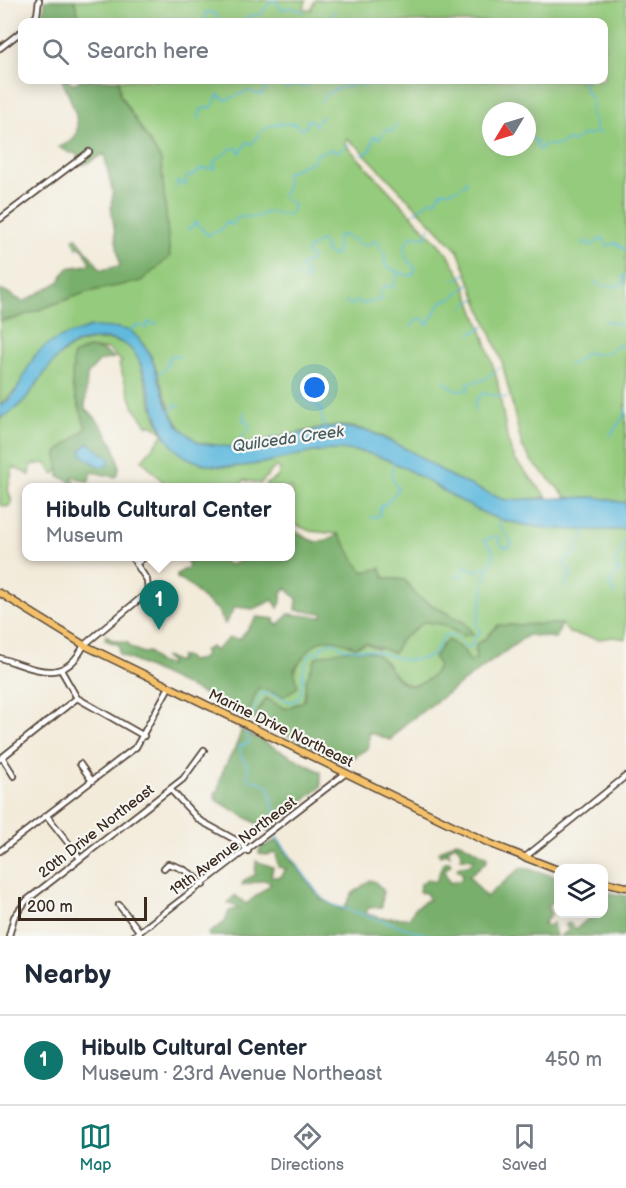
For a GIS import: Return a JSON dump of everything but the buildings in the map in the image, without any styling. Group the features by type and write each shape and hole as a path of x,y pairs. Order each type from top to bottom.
{"main road":[{"name":"Marine Drive Northeast","path":"0,593 84,645 524,858 554,869"},
{"path":"608,883 626,887"}],"street":[{"path":"34,18 39,0"},
{"path":"0,48 18,34"},
{"path":"0,219 88,152"},
{"path":"0,658 46,672 61,670 79,656 84,645 147,594 149,584 134,561"},
{"path":"136,564 140,561"},
{"path":"61,670 77,698 144,736"},
{"path":"0,851 136,747 169,687"},
{"path":"14,776 1,758 77,698"},
{"name":"20th Drive Northeast","path":"9,936 15,917 27,900 170,789 190,771 204,750"},
{"path":"80,764 92,781"},
{"name":"19th Avenue Northeast","path":"134,936 248,851 346,773"},
{"path":"524,858 626,776"},
{"path":"170,789 199,820 241,843 248,851"},
{"path":"47,816 80,858"},
{"path":"164,868 168,864 174,865 196,877 203,885"},
{"path":"119,905 140,932"}],"green space":[{"path":"45,0 74,0 80,18 40,18"},
{"path":"74,0 306,0 304,9 311,10 315,0 626,0 626,503 596,497 568,498 533,463 522,446 502,362 458,251 358,147 347,139 345,144 448,254 464,282 497,379 508,442 516,461 547,497 502,499 452,477 382,436 352,427 321,428 228,447 211,447 197,442 183,430 173,415 154,363 146,348 134,336 118,328 35,355 18,388 0,405 0,321 14,319 87,292 141,281 138,125 120,95 119,84 608,84 608,18 80,18"},
{"path":"64,84 119,84 120,95 161,160 170,257 141,281 87,292 14,319 0,321 0,291 5,291 23,302 59,282 69,268 91,264 82,247 77,248 73,239 76,237 101,270 120,266 111,207 113,194 104,154 83,165 75,153 59,147 68,143 76,135 77,119"},
{"path":"112,340 127,344 136,353 159,424 175,448 187,457 207,464 226,467 247,466 327,450 366,453 403,467 473,508 506,521 557,529 626,529 626,639 613,637 599,639 569,633 562,624 498,625 475,650 476,658 470,663 464,651 440,664 434,674 419,684 406,684 400,680 385,661 306,680 304,701 285,709 266,698 253,719 248,715 258,688 284,696 291,678 308,650 324,639 336,638 355,647 366,643 377,649 400,641 424,622 442,624 463,636 465,623 417,597 405,580 374,576 360,570 354,565 338,534 310,531 295,524 295,483 268,483 278,477 280,469 276,466 261,483 244,480 242,483 164,483 142,460 164,434 151,424 148,426 134,408 119,364 122,362 108,349 91,349 72,385 86,428 57,453 59,469 54,474 45,463 31,465 30,475 13,467 8,489 12,502 8,507 0,505 0,418 22,402 47,369 67,350 80,343"},
{"path":"88,348 101,350 114,358 100,361 87,375 85,409 105,430 116,452 119,471 115,477 92,472 88,482 72,476 75,483 70,483 67,479 59,477 57,453 86,428 72,385 73,355"},
{"path":"295,530 309,539 320,542 332,539 338,534 364,572 381,568 384,578 405,580 417,597 465,623 473,634 463,636 442,624 424,622 400,641 394,653 366,643 355,647 333,640 319,642 294,669 298,687 284,696 258,688 248,715 119,654 119,645 105,640 106,635 113,640 128,643 130,647 143,653 149,652 157,662 169,665 170,661 164,658 168,657 175,661 180,661 180,657 187,657 189,661 202,659 205,655 203,651 211,647 215,651 229,638 240,639 257,617 275,619 274,623 279,625 288,614 322,617 323,613 296,610 297,599 286,588 281,593 278,608 273,600 254,609 235,607 225,624 217,609 206,602 189,585 177,578 177,574 189,567 187,561 225,561 228,565 239,562 295,561"},
{"path":"562,624 556,638 528,635 405,724 390,740 369,732 369,747 345,764 253,719 266,698 285,709 304,701 306,680 316,657 351,650 372,652 385,662 400,681 414,685 435,673 439,665 434,658 443,644 449,640 464,651 470,662 476,658 476,644 484,640 498,625"},
{"path":"241,730 321,772 321,787 270,831 216,800 215,792 219,792 221,776"},
{"path":"277,840 321,899 343,910 352,894 370,880 383,890 382,907 368,908 366,914 382,918 410,918 415,908 429,899 426,893 419,892 420,885 427,879 436,882 443,863 449,861 451,864 444,871 450,883 461,880 463,874 457,870 458,867 471,864 474,859 460,858 462,853 456,844 448,850 450,855 445,853 440,856 438,852 456,841 460,842 487,857 487,861 469,876 486,897 522,867 554,876 554,901 548,906 551,915 543,924 549,926 553,923 556,936 209,936 208,934 225,922 229,911 239,908 228,903 235,895 246,904 271,884 265,880 242,885 244,880 255,875 256,861 273,867 271,877 281,877 286,869 278,867 276,852 266,855 259,853 260,848"},
{"path":"608,893 626,896 626,936 560,936 569,930 565,925 569,923 576,929 589,918 608,918"}],"water":[{"name":"Quilceda Creek","path":"91,327 131,331 139,339 151,356 168,408 179,427 199,443 230,447 336,426 369,431 412,452 452,477 504,500 596,497 626,503 626,529 557,529 506,521 473,508 403,467 366,453 327,450 246,466 226,467 206,464 186,457 172,445 162,429 137,357 127,346 113,340 91,340 73,345 59,355 28,396 15,409 0,418 0,405 17,390 32,361 42,349 62,337"},
{"path":"89,443 109,458 109,465 100,467 83,456 81,450"}],"waterway":[{"path":"248,18 261,14 272,0 276,1 282,10 290,7 304,12"},
{"path":"328,18 335,11"},
{"path":"204,18 206,12 214,13 218,18"},
{"path":"320,18 328,18"},
{"path":"199,119 201,109 212,107 218,95 226,100 248,91 261,95 270,84"},
{"path":"282,84 286,88 292,84"},
{"path":"295,84 307,86"},
{"path":"320,102 334,90 351,87 352,84"},
{"path":"358,84 363,84"},
{"path":"372,84 375,86 376,84"},
{"path":"584,84 585,90 592,99 591,115 595,121 595,131 601,134"},
{"path":"176,188 178,181 186,185 187,176 194,175 200,169 216,168 213,163 232,148 237,148 240,153 247,142 251,144 268,127 276,124 296,124 299,129 307,127 307,120 312,120 315,126 322,116"},
{"path":"362,155 370,151 374,136 379,139 385,130 392,131 397,124"},
{"path":"536,146 540,150 544,145 559,145 568,140 573,142 582,135 590,135 595,131"},
{"path":"536,141 538,142 536,144"},
{"path":"187,229 196,222 207,235 221,230 226,222 232,225 238,217 256,217 267,212 290,215 294,205 282,197 287,187 286,173 313,161 317,154 331,149 337,152 349,144"},
{"path":"415,212 432,199 436,201 442,191 452,191 463,186 467,179"},
{"path":"345,302 352,305 356,301 363,304 383,299 380,292 384,286 393,287 398,272 410,276 414,273 415,268 407,259 404,248 411,236 426,237 430,227"},
{"path":"297,274 306,281 308,278 306,272 301,268 302,264 312,259 306,251 320,241 326,246 325,251 333,256 337,252 337,237 341,235 355,240 360,245 372,244 376,239 380,243 379,249 385,253 385,265 398,272"},
{"path":"583,245 586,241 590,246 603,238 607,246 615,243 626,250"},
{"path":"451,279 457,280 465,274"},
{"path":"594,282 603,286 621,286 624,282 623,276 626,275"},
{"path":"410,327 418,319 424,319 428,324 441,302 452,298 469,284"},
{"path":"463,307 475,299"},
{"path":"604,320 626,326"},
{"path":"129,330 140,325 146,329 148,322 155,325 158,322"},
{"path":"470,334 484,327"},
{"path":"569,365 575,363 587,352 603,353 618,345 626,348"},
{"path":"158,375 166,368 170,356 180,356"},
{"path":"444,381 455,390 468,390 468,383 483,380 500,368"},
{"path":"304,386 306,392 302,395 313,405 320,407 325,430"},
{"path":"475,411 475,402 483,393 507,398"},
{"path":"168,412 173,410 175,404 180,406"},
{"path":"610,436 624,416 626,409"},
{"path":"232,447 250,428 248,422 243,420 245,412"},
{"path":"371,518 379,516 381,506 387,503 398,489 392,477 393,461"},
{"path":"251,717 261,693 274,695 291,702 299,698 304,670 312,652 318,654 322,646 333,642 349,649 368,650 408,660 432,656 445,635 456,637 466,648 472,647 474,638 481,631 475,626 486,575 494,558 492,549 484,540 498,536 501,545 507,548 512,543 498,523 501,517"},
{"path":"571,590 565,586 572,576 564,563 578,551 576,543 583,538 584,530"},
{"path":"615,594 609,585 620,570 615,569 615,565 626,538"},
{"path":"456,577 463,576 465,566 476,571 486,567"},
{"path":"246,730 249,743 240,746 241,756 248,766 247,776 252,781 260,781 269,787 275,814 269,823 271,829"},
{"path":"276,836 320,896 333,905 431,936"}],"place":[{"name":"Hibulb Cultural Center","path":"159,630"}]}
